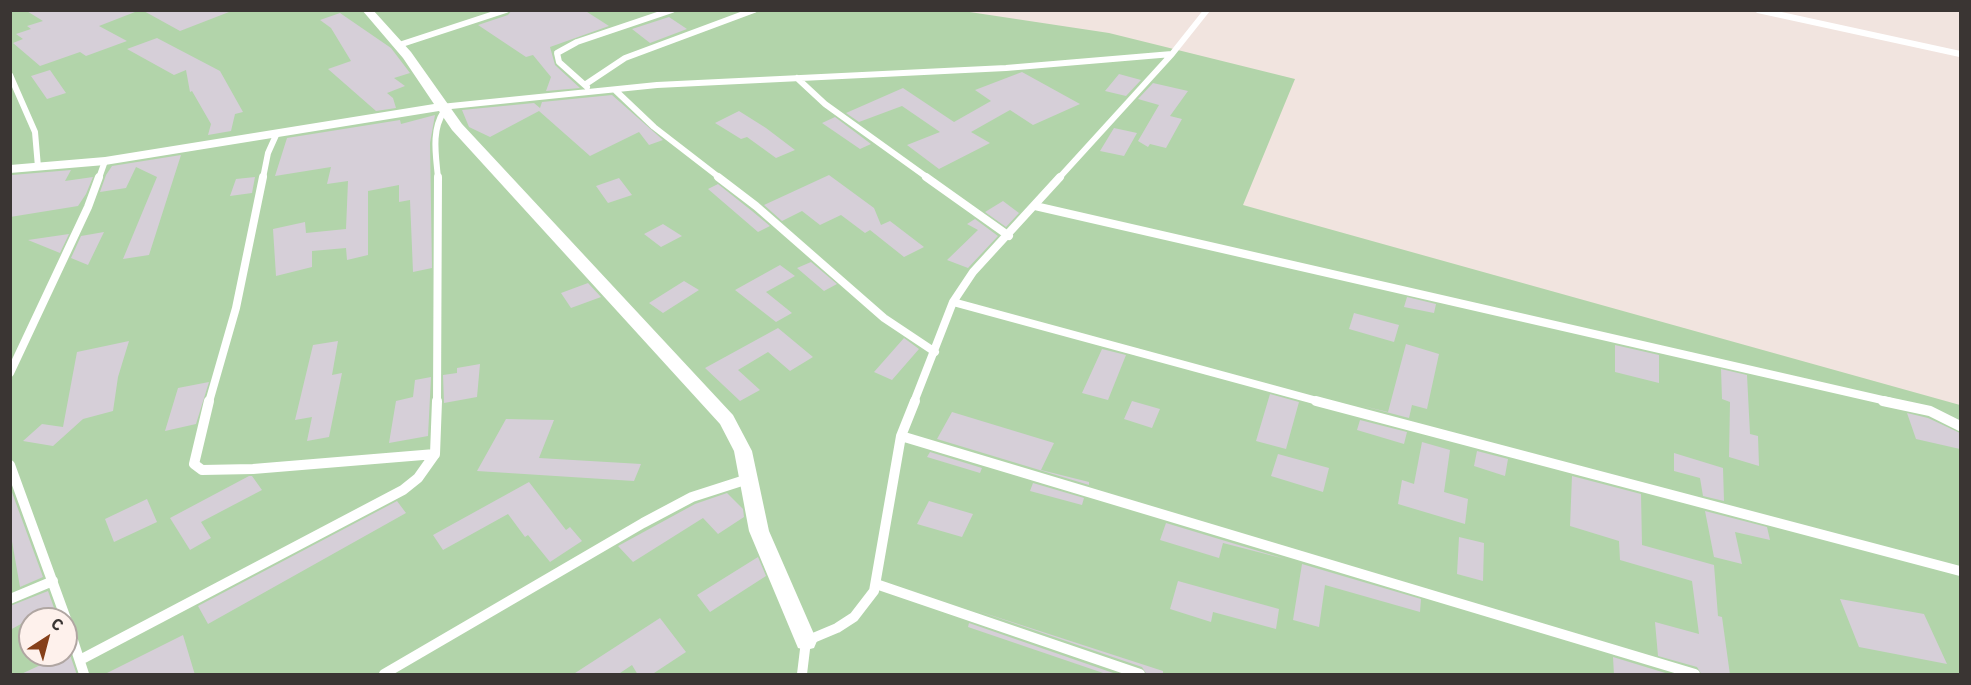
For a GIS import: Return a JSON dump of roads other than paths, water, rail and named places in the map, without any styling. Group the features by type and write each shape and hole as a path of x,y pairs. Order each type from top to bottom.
{"street":[{"path":"367,10 373,20 399,45 428,82 442,109 727,420 743,451 759,531 806,641"},
{"path":"10,169 105,161 277,132 442,109"}],"lane":[{"path":"399,45 506,10"},
{"path":"587,88 559,62 557,53 577,42 672,10"},
{"path":"587,88 625,58 754,10"},
{"path":"802,675 806,641 854,618 866,608 876,584 901,436 953,302 973,272 1009,236 1172,54 1207,10"},
{"path":"1758,10 1960,54"},
{"path":"80,660 403,490 418,478 435,454 439,198 436,140 442,109 587,88 615,90 797,78 1057,67 1172,54"},
{"path":"10,75 35,132 38,167"},
{"path":"797,78 825,104 1009,236"},
{"path":"615,90 654,127 756,206 885,318 935,352"},
{"path":"277,132 268,153 236,308 202,425 194,464 196,468 211,471 435,454"},
{"path":"10,373 88,207 105,161"},
{"path":"1035,206 1891,403 1942,416 1960,426"},
{"path":"953,302 1536,461 1805,528 1960,571"},
{"path":"901,436 1695,675"},
{"path":"10,465 62,607"},
{"path":"384,675 643,523 692,497 749,478"},
{"path":"10,600 53,581"},
{"path":"876,584 1140,675"},
{"path":"78,654 84,675"}]}
